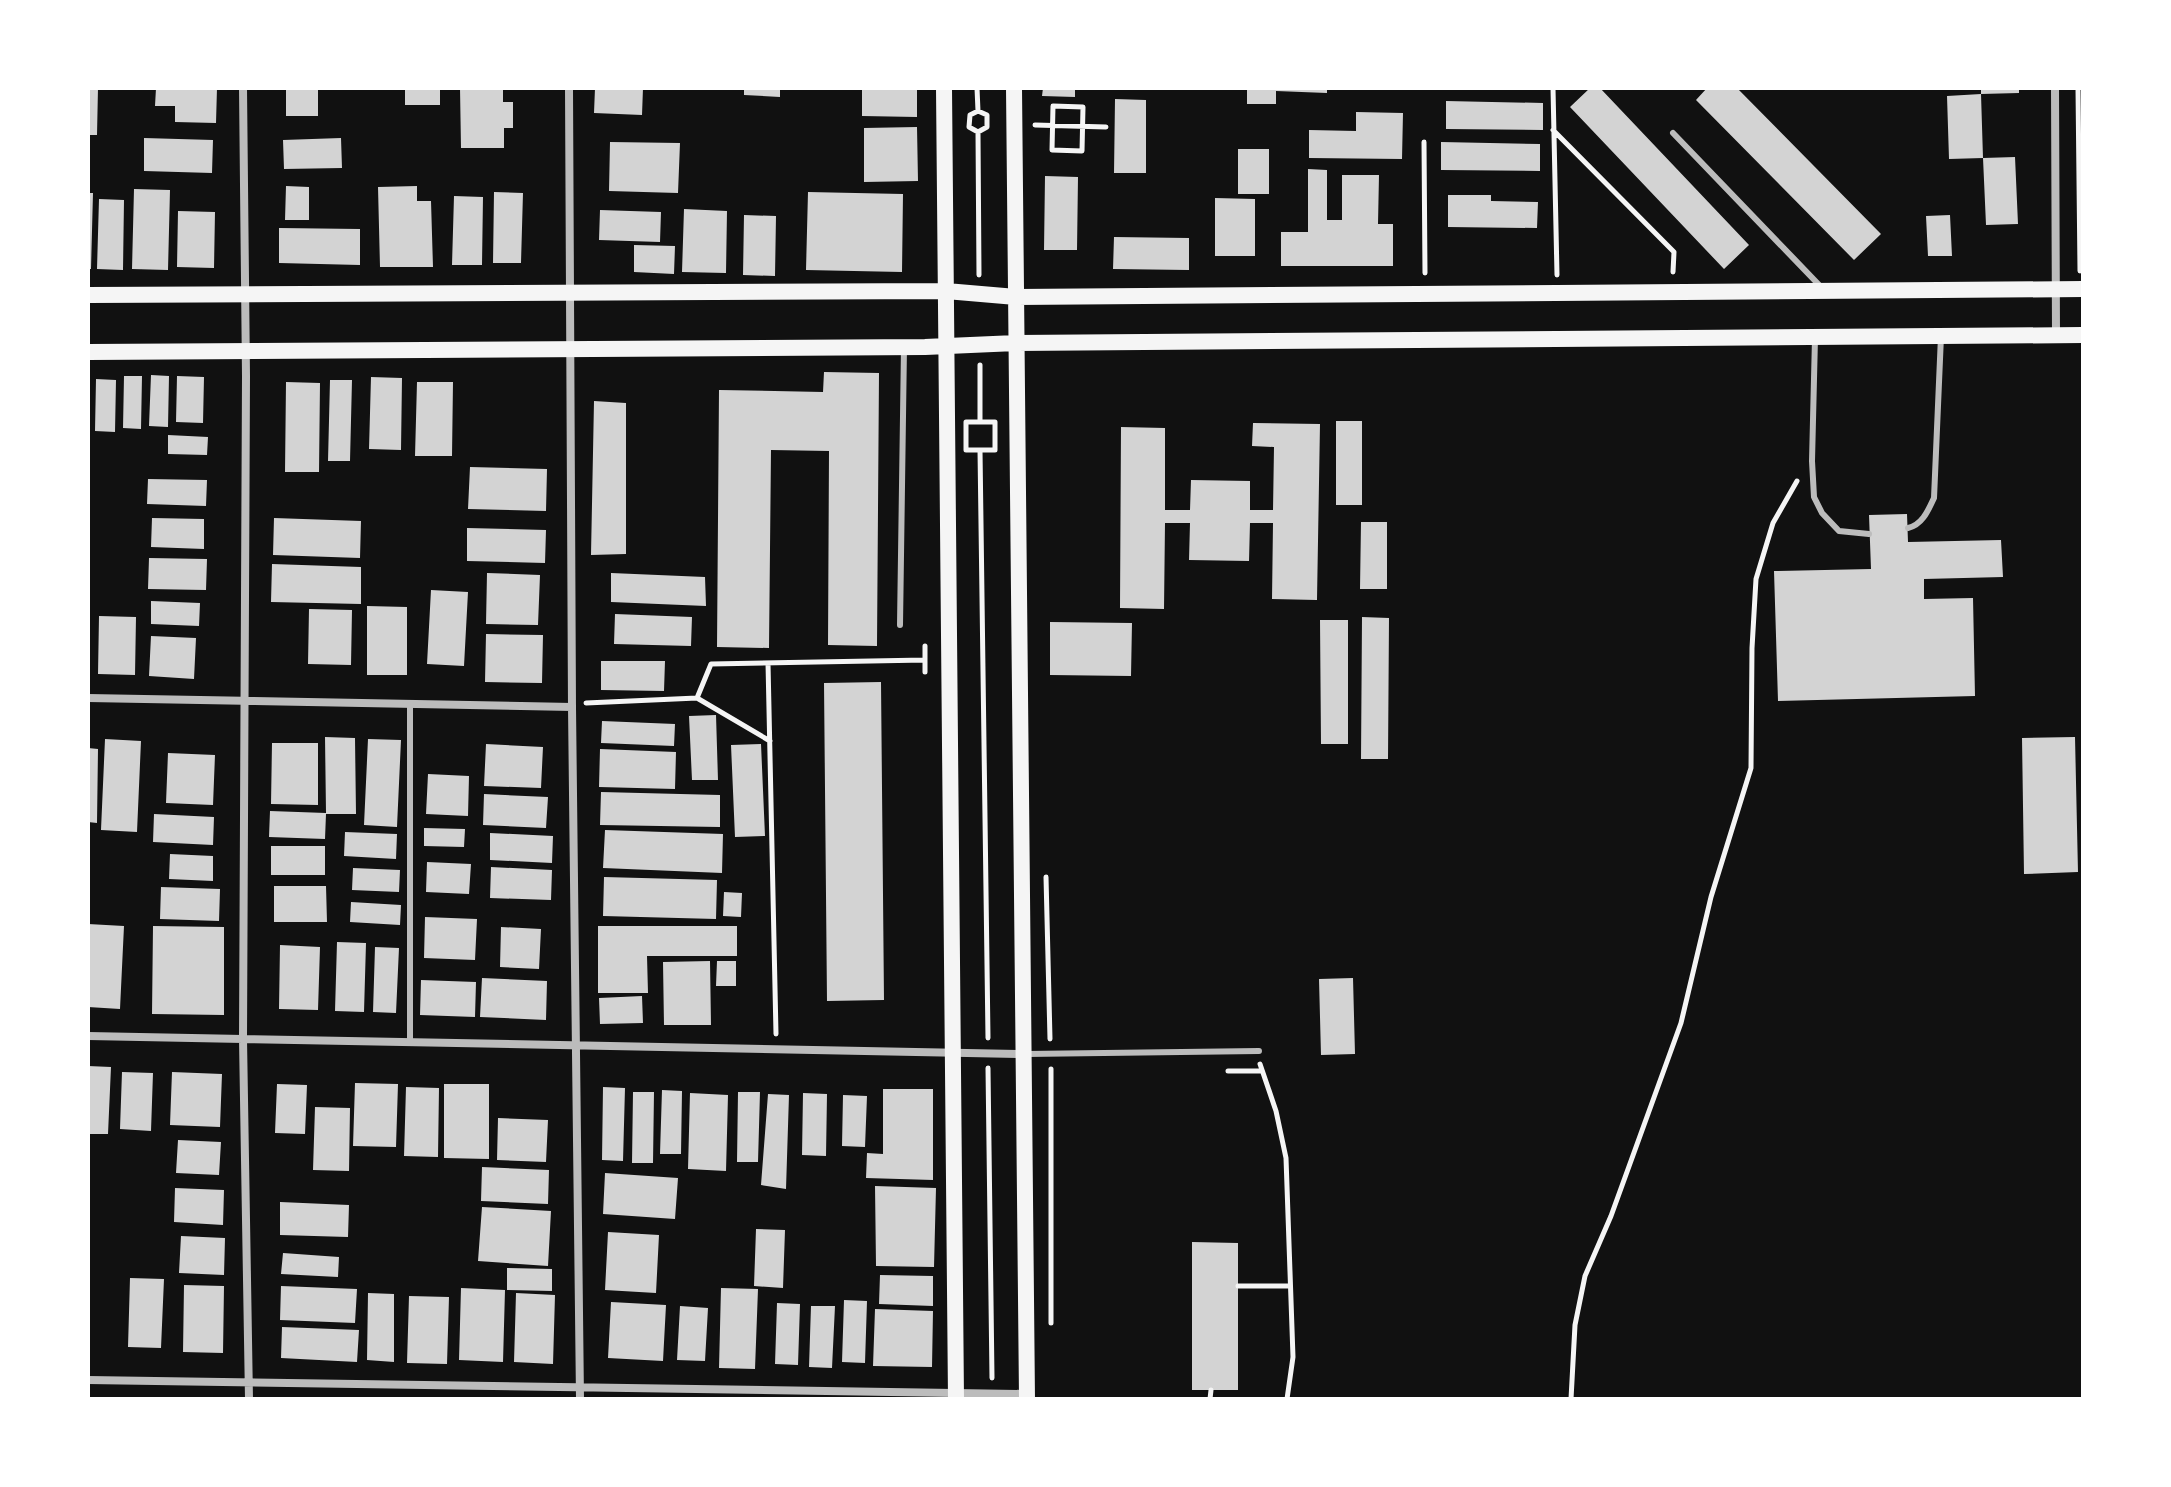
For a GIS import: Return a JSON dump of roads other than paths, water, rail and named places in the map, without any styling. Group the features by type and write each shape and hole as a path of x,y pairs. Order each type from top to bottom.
{"main road":[{"path":"944,88 956,1396"},
{"path":"1014,88 1027,1397"},
{"path":"88,295 946,291 1016,297 2082,289"},
{"path":"88,352 2083,335"}],"street":[{"path":"243,88 246,351 243,1039 249,1399"},
{"path":"569,88 580,1399"},
{"path":"2055,88 2056,335"},
{"path":"88,698 572,707"},
{"path":"88,1036 1023,1054"},
{"path":"88,1380 1027,1397"}],"lane":[{"path":"1673,133 1824,291"},
{"path":"1908,528 1916,526 1934,498 1941,336"},
{"path":"1815,337 1814,497 1822,513 1839,531 1869,534"},
{"path":"900,625 904,347"},
{"path":"410,704 410,1042"},
{"path":"1023,1054 1259,1051"}]}
